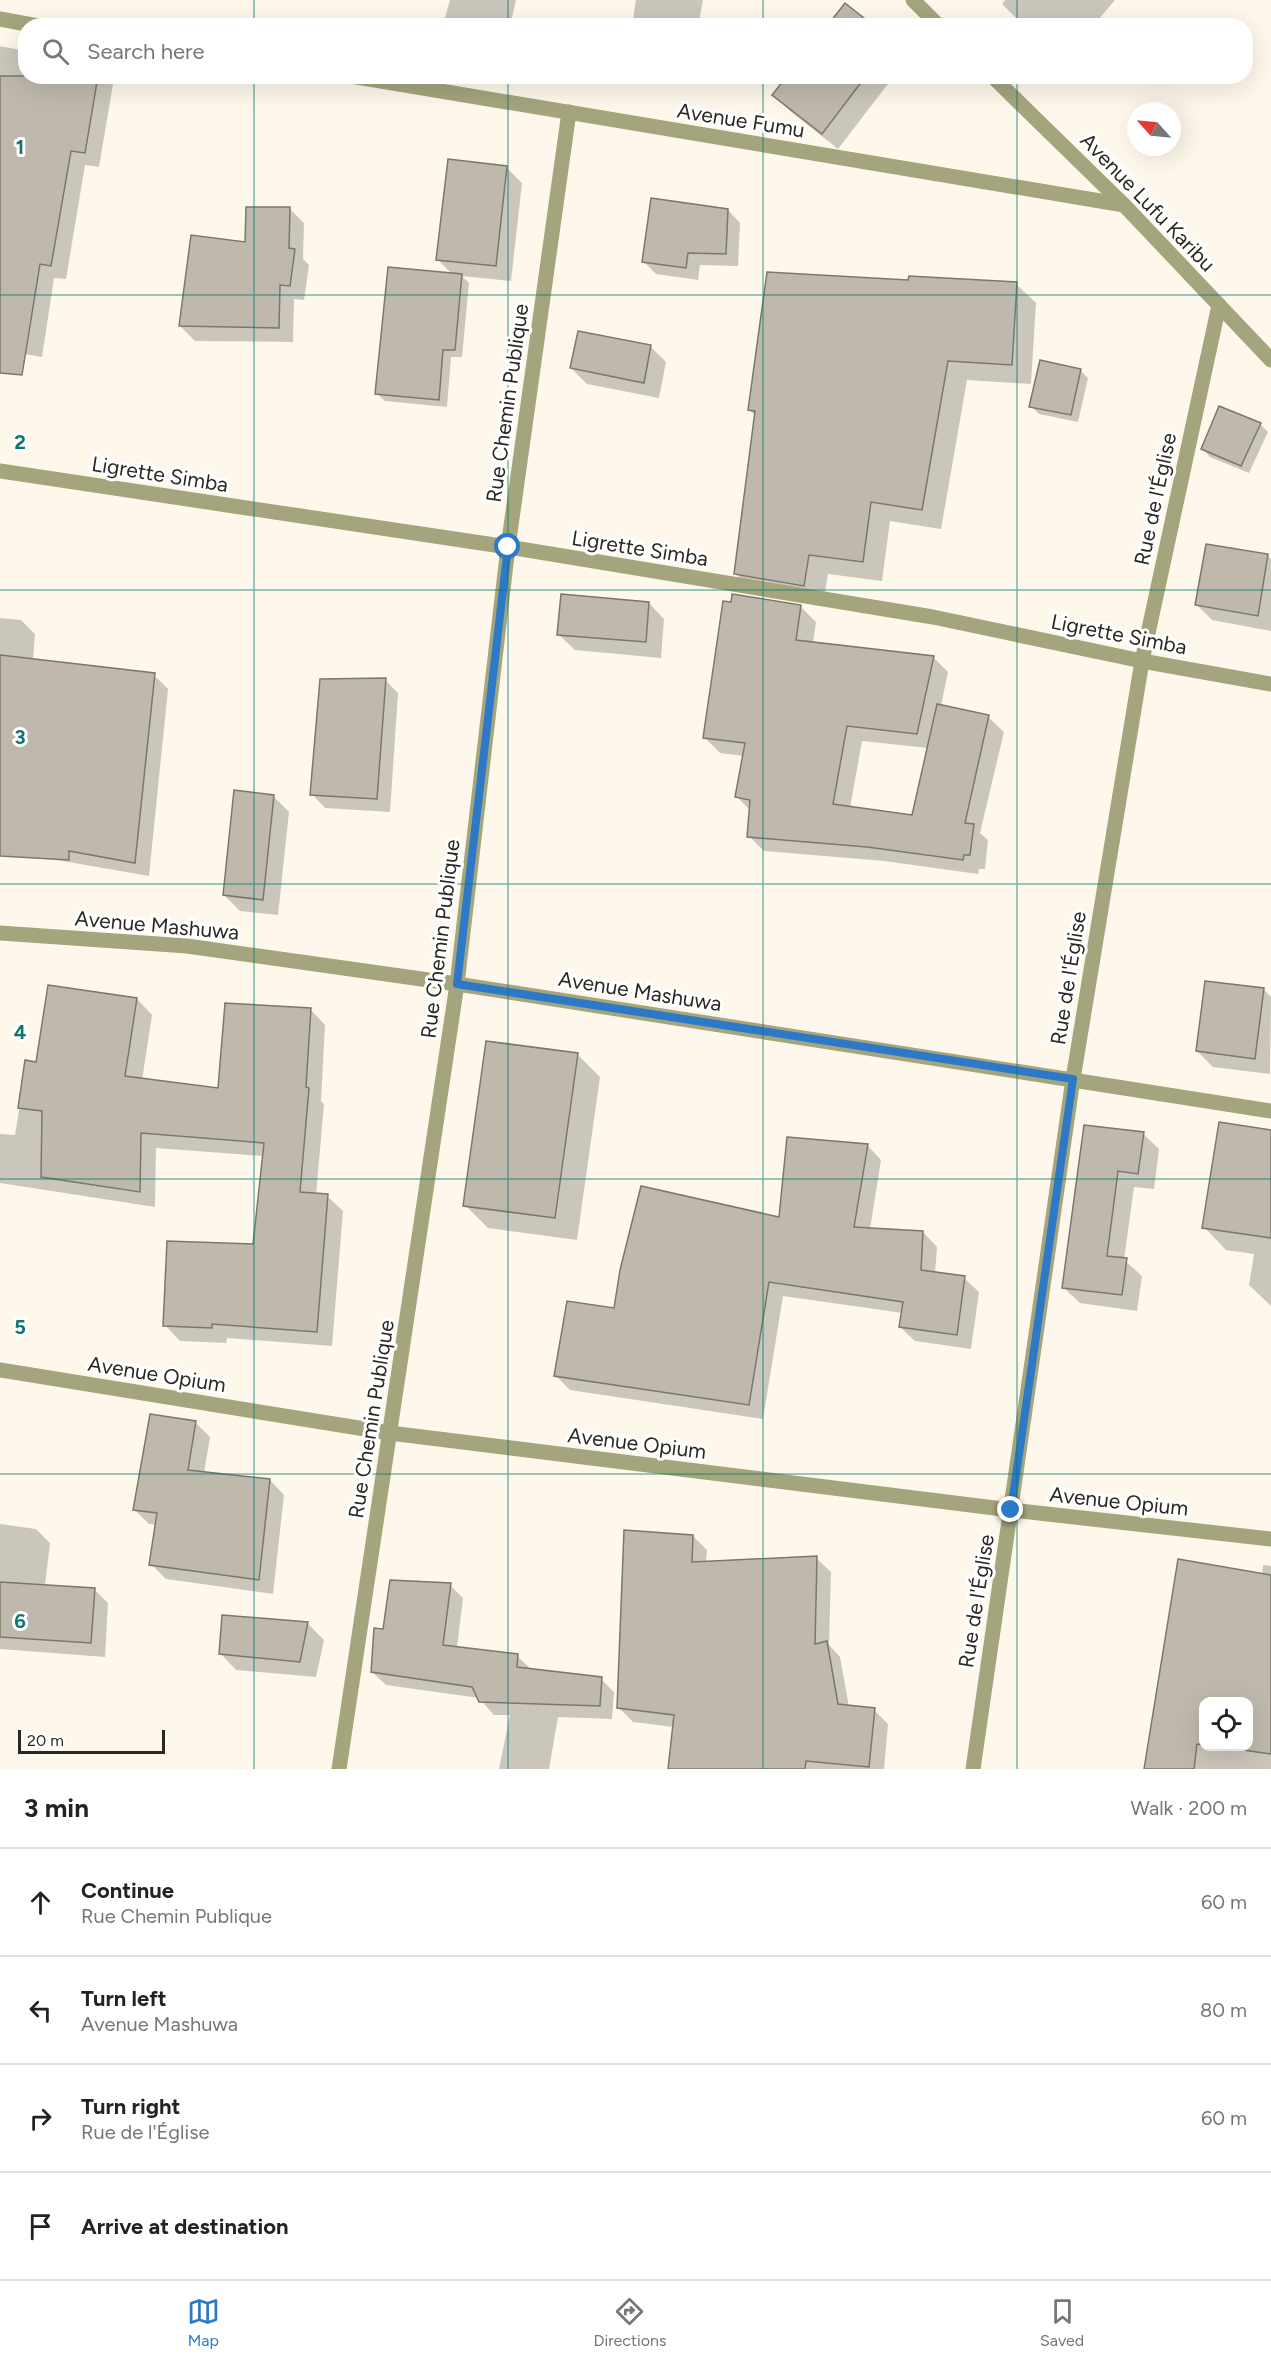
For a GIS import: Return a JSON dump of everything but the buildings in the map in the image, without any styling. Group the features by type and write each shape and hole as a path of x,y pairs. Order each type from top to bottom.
{"street":[{"path":"913,0 931,18"},
{"path":"0,19 18,22"},
{"name":"Avenue Fumu","path":"400,84 1124,205"},
{"name":"Avenue Lufu Karibu","path":"1000,84 1124,205 1271,360"},
{"name":"Rue Chemin Publique","path":"339,1769 457,984 508,547 570,112"},
{"name":"Rue de l'Église","path":"973,1769 1073,1079 1142,661 1219,305"},
{"name":"Ligrette Simba","path":"0,471 508,547 933,617 1142,661 1271,684"},
{"name":"Avenue Mashuwa","path":"0,933 187,946 457,984 1271,1110"},
{"name":"Avenue Opium","path":"0,1370 390,1433 1011,1510 1271,1539"}],"route":[{"path":"508,547 457,984 1073,1079 1011,1510"}]}
